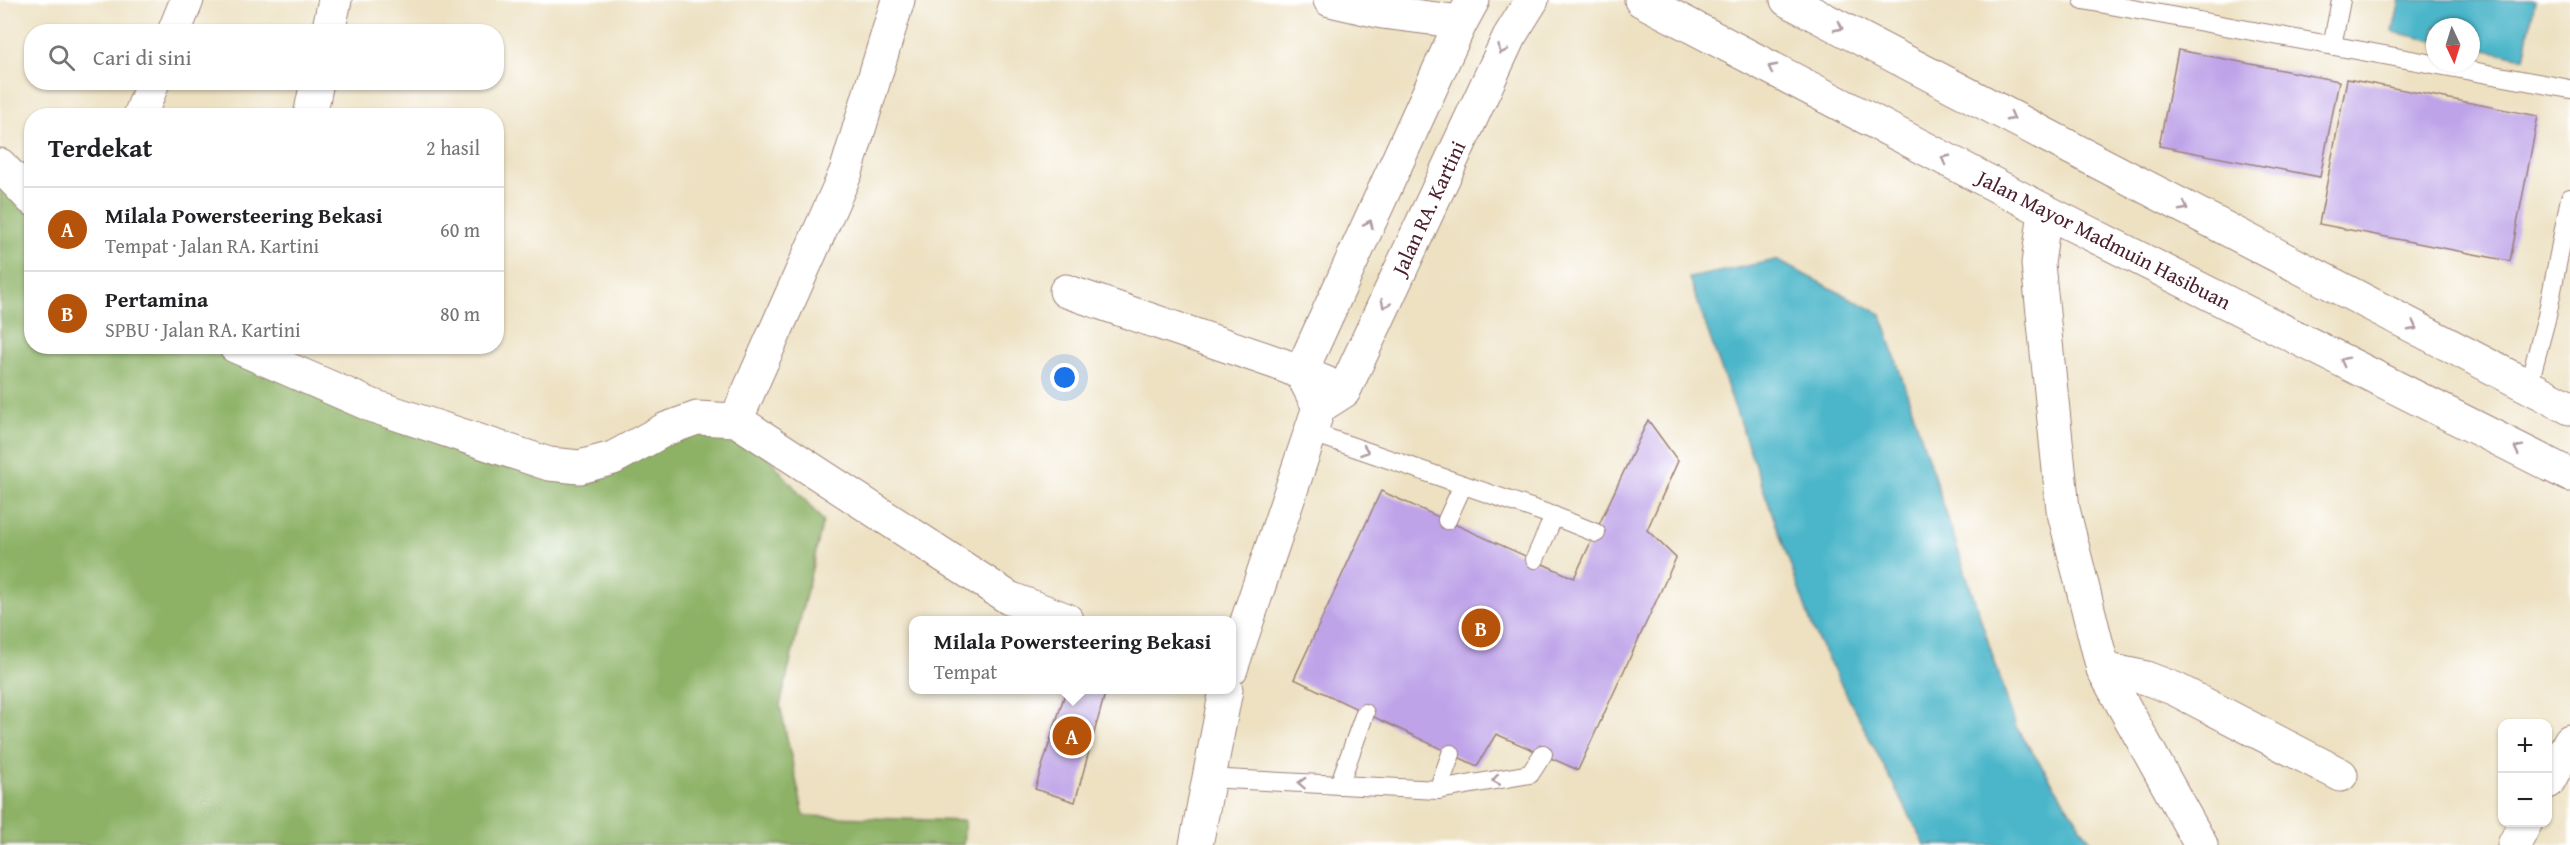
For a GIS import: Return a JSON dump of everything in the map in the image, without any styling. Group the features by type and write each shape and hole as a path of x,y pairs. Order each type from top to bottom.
{"main road":[{"path":"177,24 187,0"},
{"path":"330,24 335,0"},
{"path":"736,420 846,171 898,0"},
{"path":"1301,372 1467,11 1382,12 1330,0"},
{"name":"Jalan RA. Kartini","path":"1236,655 1324,410 1509,37 1532,0"},
{"name":"Jalan Mayor Madmuin Hasibuan","path":"1641,0 2045,211 2570,475"},
{"path":"1787,0 2570,408"},
{"path":"143,108 150,90"},
{"path":"312,108 315,90"},
{"path":"0,165 24,190"},
{"path":"2045,211 2038,264 2063,509 2103,669 2201,845"},
{"path":"1066,291 1301,372 1324,410"},
{"path":"253,354 373,406 549,464 580,467 613,458 666,429 697,418 736,420 1009,598 1054,616"},
{"path":"2103,669 2146,678 2175,689 2341,775"},
{"path":"1196,845 1207,778 1225,694"},
{"path":"2552,773 2570,741"},
{"path":"2514,845 2523,827"}],"lane":[{"path":"2084,0 2570,89"},
{"path":"2332,46 2341,0"},
{"path":"2528,387 2547,316 2570,198"},
{"path":"1324,410 1463,485 1596,533"},
{"path":"1447,520 1463,485"},
{"path":"1535,559 1554,516"},
{"path":"1339,785 1365,713"},
{"path":"1438,790 1451,754"},
{"path":"1207,778 1438,790 1530,774 1543,754"}],"green space":[{"path":"0,165 24,191 24,354 254,354 549,464 736,420 823,521 780,706 804,816 965,821 963,845 0,845"}],"water":[{"path":"2400,0 2535,0 2524,58 2480,49 2480,18 2426,18 2426,39 2393,32"},
{"path":"1776,260 1881,314 2016,727 2093,845 1925,845 1814,632 1689,278"}],"building":[{"path":"2178,50 2339,81 2320,177 2159,146"},
{"path":"2347,79 2538,116 2510,261 2319,224"},
{"path":"1648,420 1678,461 1647,530 1676,558 1578,770 1496,734 1477,766 1294,679 1381,491 1574,578"},
{"path":"1065,694 1105,694 1075,802 1035,789"}],"place":[{"name":"Pertamina","path":"1481,628"},
{"name":"Milala Powersteering Bekasi","path":"1072,736"}]}
